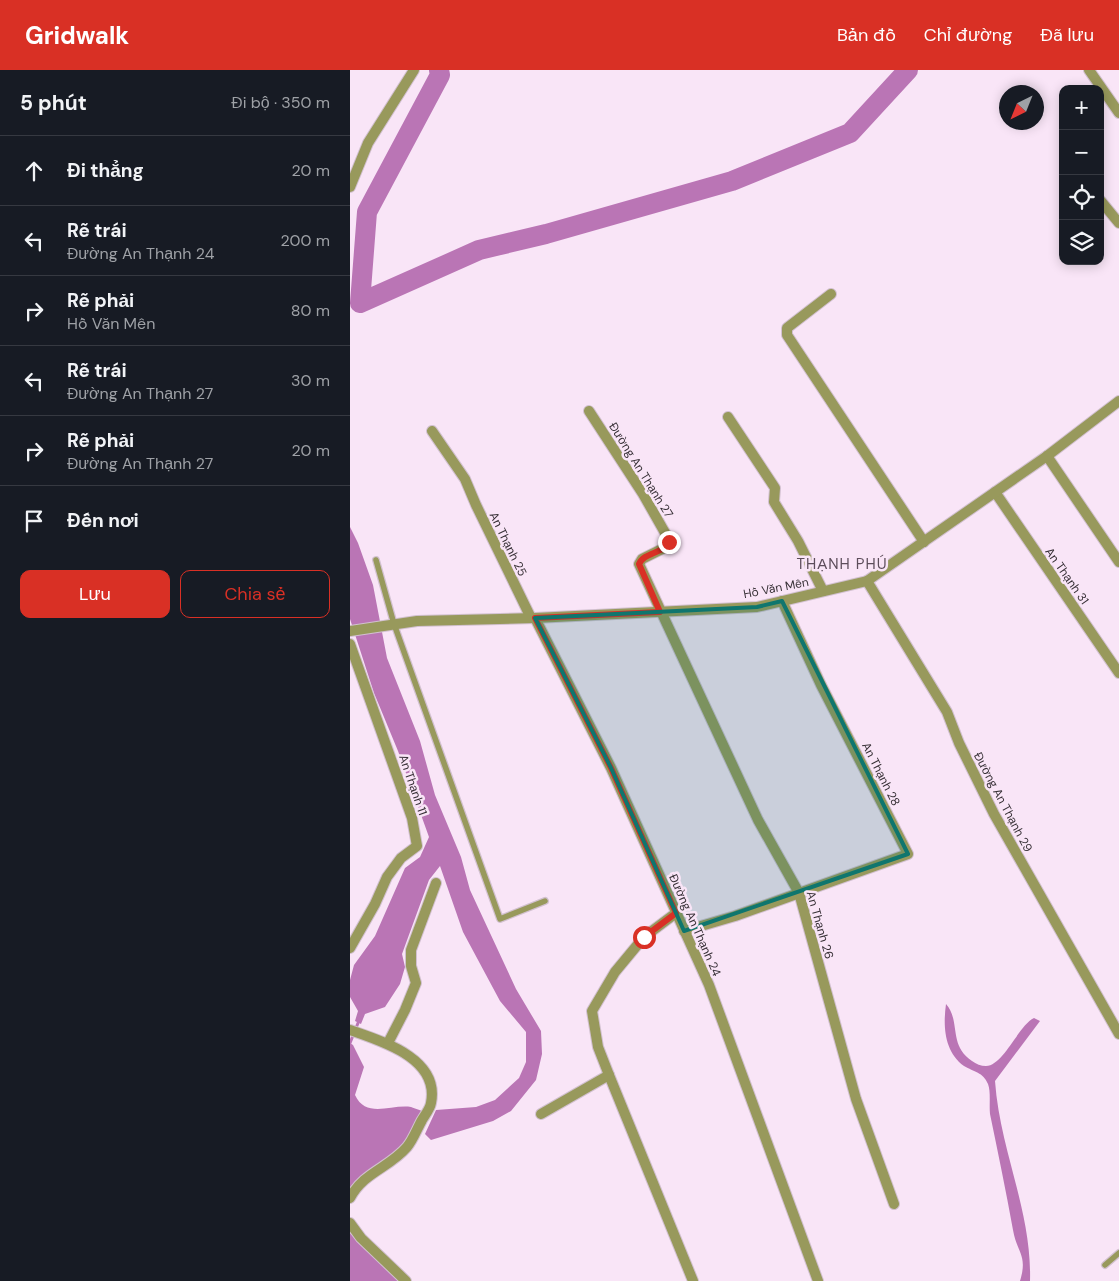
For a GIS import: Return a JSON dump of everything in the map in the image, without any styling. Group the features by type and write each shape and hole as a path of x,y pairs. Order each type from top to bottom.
{"street":[{"path":"350,187 368,143 414,70"},
{"path":"1089,70 1119,113"},
{"path":"1104,205 1119,223"},
{"path":"830,294 787,328 787,335 924,542"},
{"name":"Hồ Văn Mên","path":"350,630 417,621 533,618 757,607 867,581 1047,456 1119,401"},
{"name":"Đường An Thạnh 27","path":"589,411 643,494 668,538 668,546 642,559 639,564 660,612"},
{"path":"728,417 774,488 774,502 798,542 823,592"},
{"name":"An Thạnh 25","path":"432,431 465,479 476,505 533,618"},
{"path":"1047,456 1119,562"},
{"name":"An Thạnh 31","path":"995,492 1119,673"},
{"name":"Đường An Thạnh 29","path":"867,581 947,712 959,743 994,814 1119,1034"},
{"name":"An Thạnh 28","path":"782,601 821,686 908,854 799,893"},
{"name":"An Thạnh 26","path":"660,612 758,820 799,893 856,1099 894,1204"},
{"name":"Đường An Thạnh 24","path":"533,618 611,768 709,985 818,1281"},
{"name":"An Thạnh 11","path":"350,644 412,818 417,846 401,858 387,877 375,904 350,948"},
{"path":"388,1043 416,983 411,966 411,950 436,883"},
{"path":"684,931 799,893"},
{"path":"676,913 644,937 615,972 592,1011 598,1047 608,1074 693,1281"},
{"path":"350,1198 359,1183 407,1147 431,1104 428,1080 421,1067 403,1052 388,1043 353,1031"},
{"path":"541,1114 608,1074"},
{"path":"350,1223 361,1238 406,1281"}],"lane":[{"path":"376,560 390,624 500,919 545,901"},
{"path":"1105,1265 1119,1253"}],"highlighted area":[{"path":"782,601 908,854 684,931 611,768 535,618 757,607"}],"shaded area":[{"path":"350,527 358,543 373,585 387,658 420,741 435,795 461,857 470,890 516,989 541,1031 542,1054 536,1080 511,1111 493,1121 431,1140 425,1134 436,1110 476,1107 495,1100 519,1078 526,1062 526,1032 500,1001 463,932 440,866 429,880 402,954 405,967 400,984 385,1007 365,1014 361,1024 355,1021 358,1011 350,997 350,980 354,965 375,936 405,868 420,857 429,837 398,751 374,693 350,619"},
{"path":"946,1004 953,1018 960,1048 972,1061 982,1066 993,1064 999,1059 1028,1022 1034,1018 1040,1021 995,1081 1003,1132 1026,1230 1030,1281 1020,1281 1023,1265 1013,1230 990,1114 988,1084 981,1075 964,1066 952,1053 946,1038"},
{"path":"350,1043 353,1045 364,1067 355,1095 360,1102 372,1109 411,1107 422,1111 405,1144 350,1192"},
{"path":"350,1233 398,1281 350,1281"}],"waterway":[{"path":"439,70 440,75 367,212 360,303 479,250 546,234 732,181 850,133 908,70"},
{"path":"350,1043 358,1023"}],"district":[{"name":"THẠNH PHÚ","path":"842,564"}],"route":[{"path":"644,937 676,913 611,768 535,618 660,612 639,564 642,559 668,546 669,542"}]}
